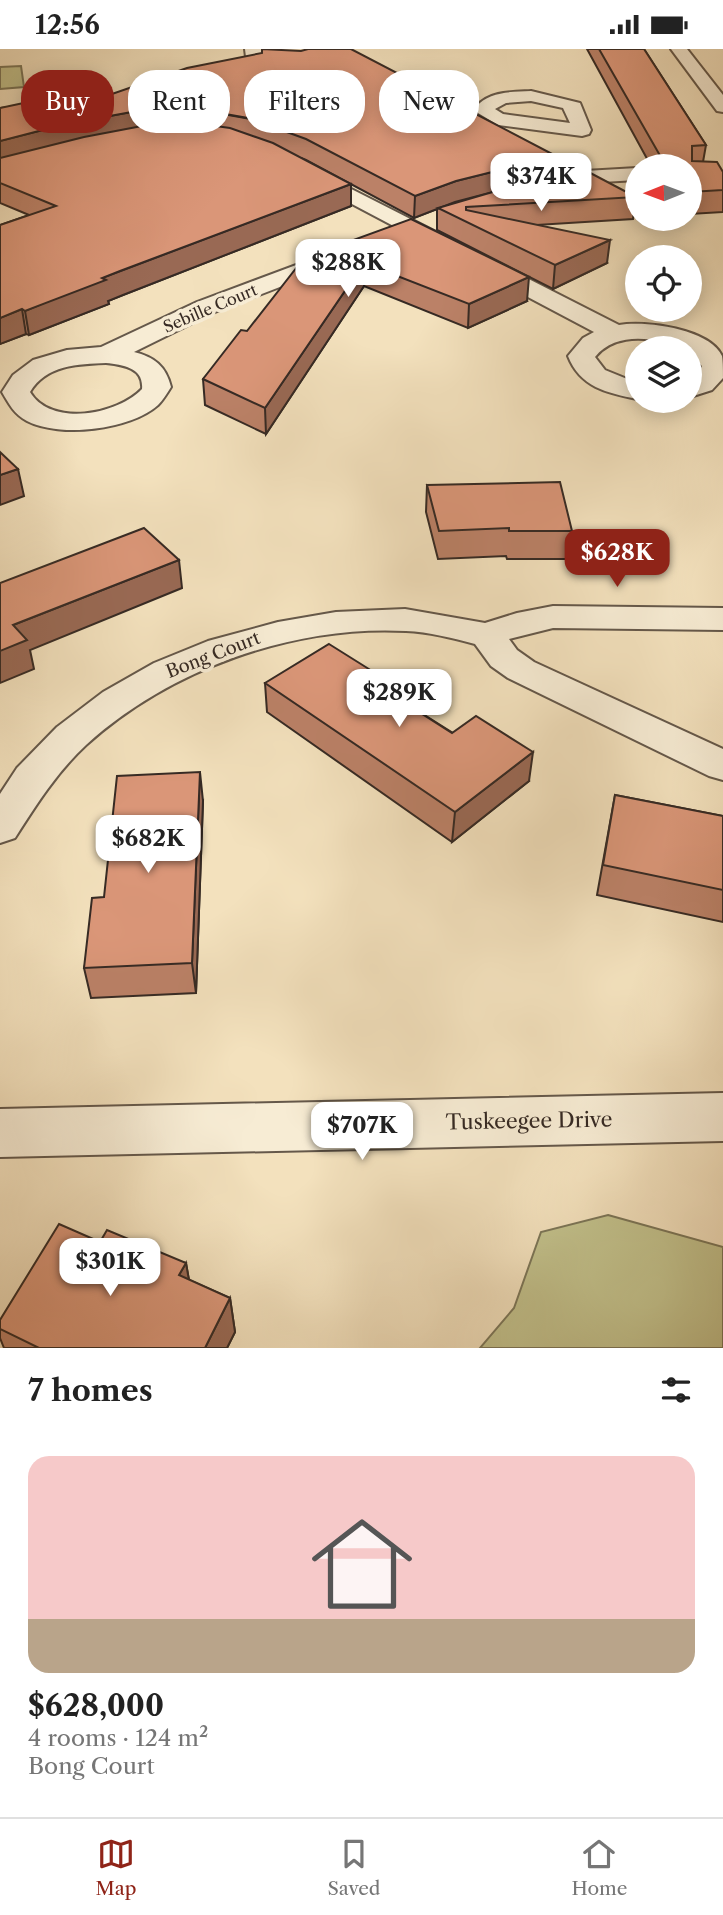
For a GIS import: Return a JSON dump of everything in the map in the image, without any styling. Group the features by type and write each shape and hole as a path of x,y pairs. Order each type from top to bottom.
{"street":[{"path":"253,49 252,54 257,57 288,62 321,58 328,54 329,49"},
{"path":"679,49 723,107"},
{"path":"582,130 600,160 625,169"},
{"path":"282,160 615,333"},
{"path":"521,193 585,177 600,160"},
{"path":"390,238 437,221"},
{"name":"Sebille Court","path":"106,355 206,307 355,250"},
{"path":"625,388 594,377 584,367 580,356 586,346 598,338 615,333 660,333 669,336"},
{"path":"702,349 716,366 712,377 702,384"},
{"name":"Bong Court","path":"0,827 42,764 76,729 163,673 217,650 277,632 330,623 396,619 487,635 516,624 553,617 723,619"},
{"path":"487,635 504,658 521,670 723,766"},
{"name":"Tuskeegee Drive","path":"0,1133 723,1117"}],"shaded area":[{"path":"21,66 21,87 0,89 0,67"},
{"path":"608,1215 723,1247 723,1348 480,1348 514,1308 541,1232"}],"building":[{"path":"262,49 351,49 391,70 379,70 379,133 479,133 479,116 556,156 456,181 415,196 289,133 365,133 365,70 244,70 244,117 230,115 230,70 181,70 262,53"},
{"path":"599,49 644,49 706,145 692,146 692,154 659,154"},
{"path":"128,88 128,113 114,115 114,93"},
{"path":"21,104 21,133 31,133 0,141 0,108"},
{"path":"230,128 273,143 351,184 102,278 106,280 25,311 22,309 0,318 0,225 56,206 0,183 0,158 128,129 128,133 230,133"},
{"path":"702,161 717,162 723,172 723,190 702,191"},
{"path":"579,167 625,191 625,198 466,207 466,210 610,240 555,265 438,208"},
{"path":"411,219 529,277 469,304 364,263 265,408 203,379 241,330 247,331 304,258"},
{"path":"0,452 18,469 0,475"},
{"path":"560,482 572,531 509,531 509,528 439,531 427,485"},
{"path":"144,528 179,560 13,625 27,640 0,651 0,583"},
{"path":"329,644 380,676 372,682 452,733 476,716 533,752 455,812 265,683"},
{"path":"200,772 192,963 84,968 92,898 104,897 117,776"},
{"path":"615,795 723,816 723,890 603,865"},
{"path":"59,1224 100,1242 107,1230 186,1263 179,1275 230,1298 205,1348 39,1348 0,1329 0,1320"}]}
